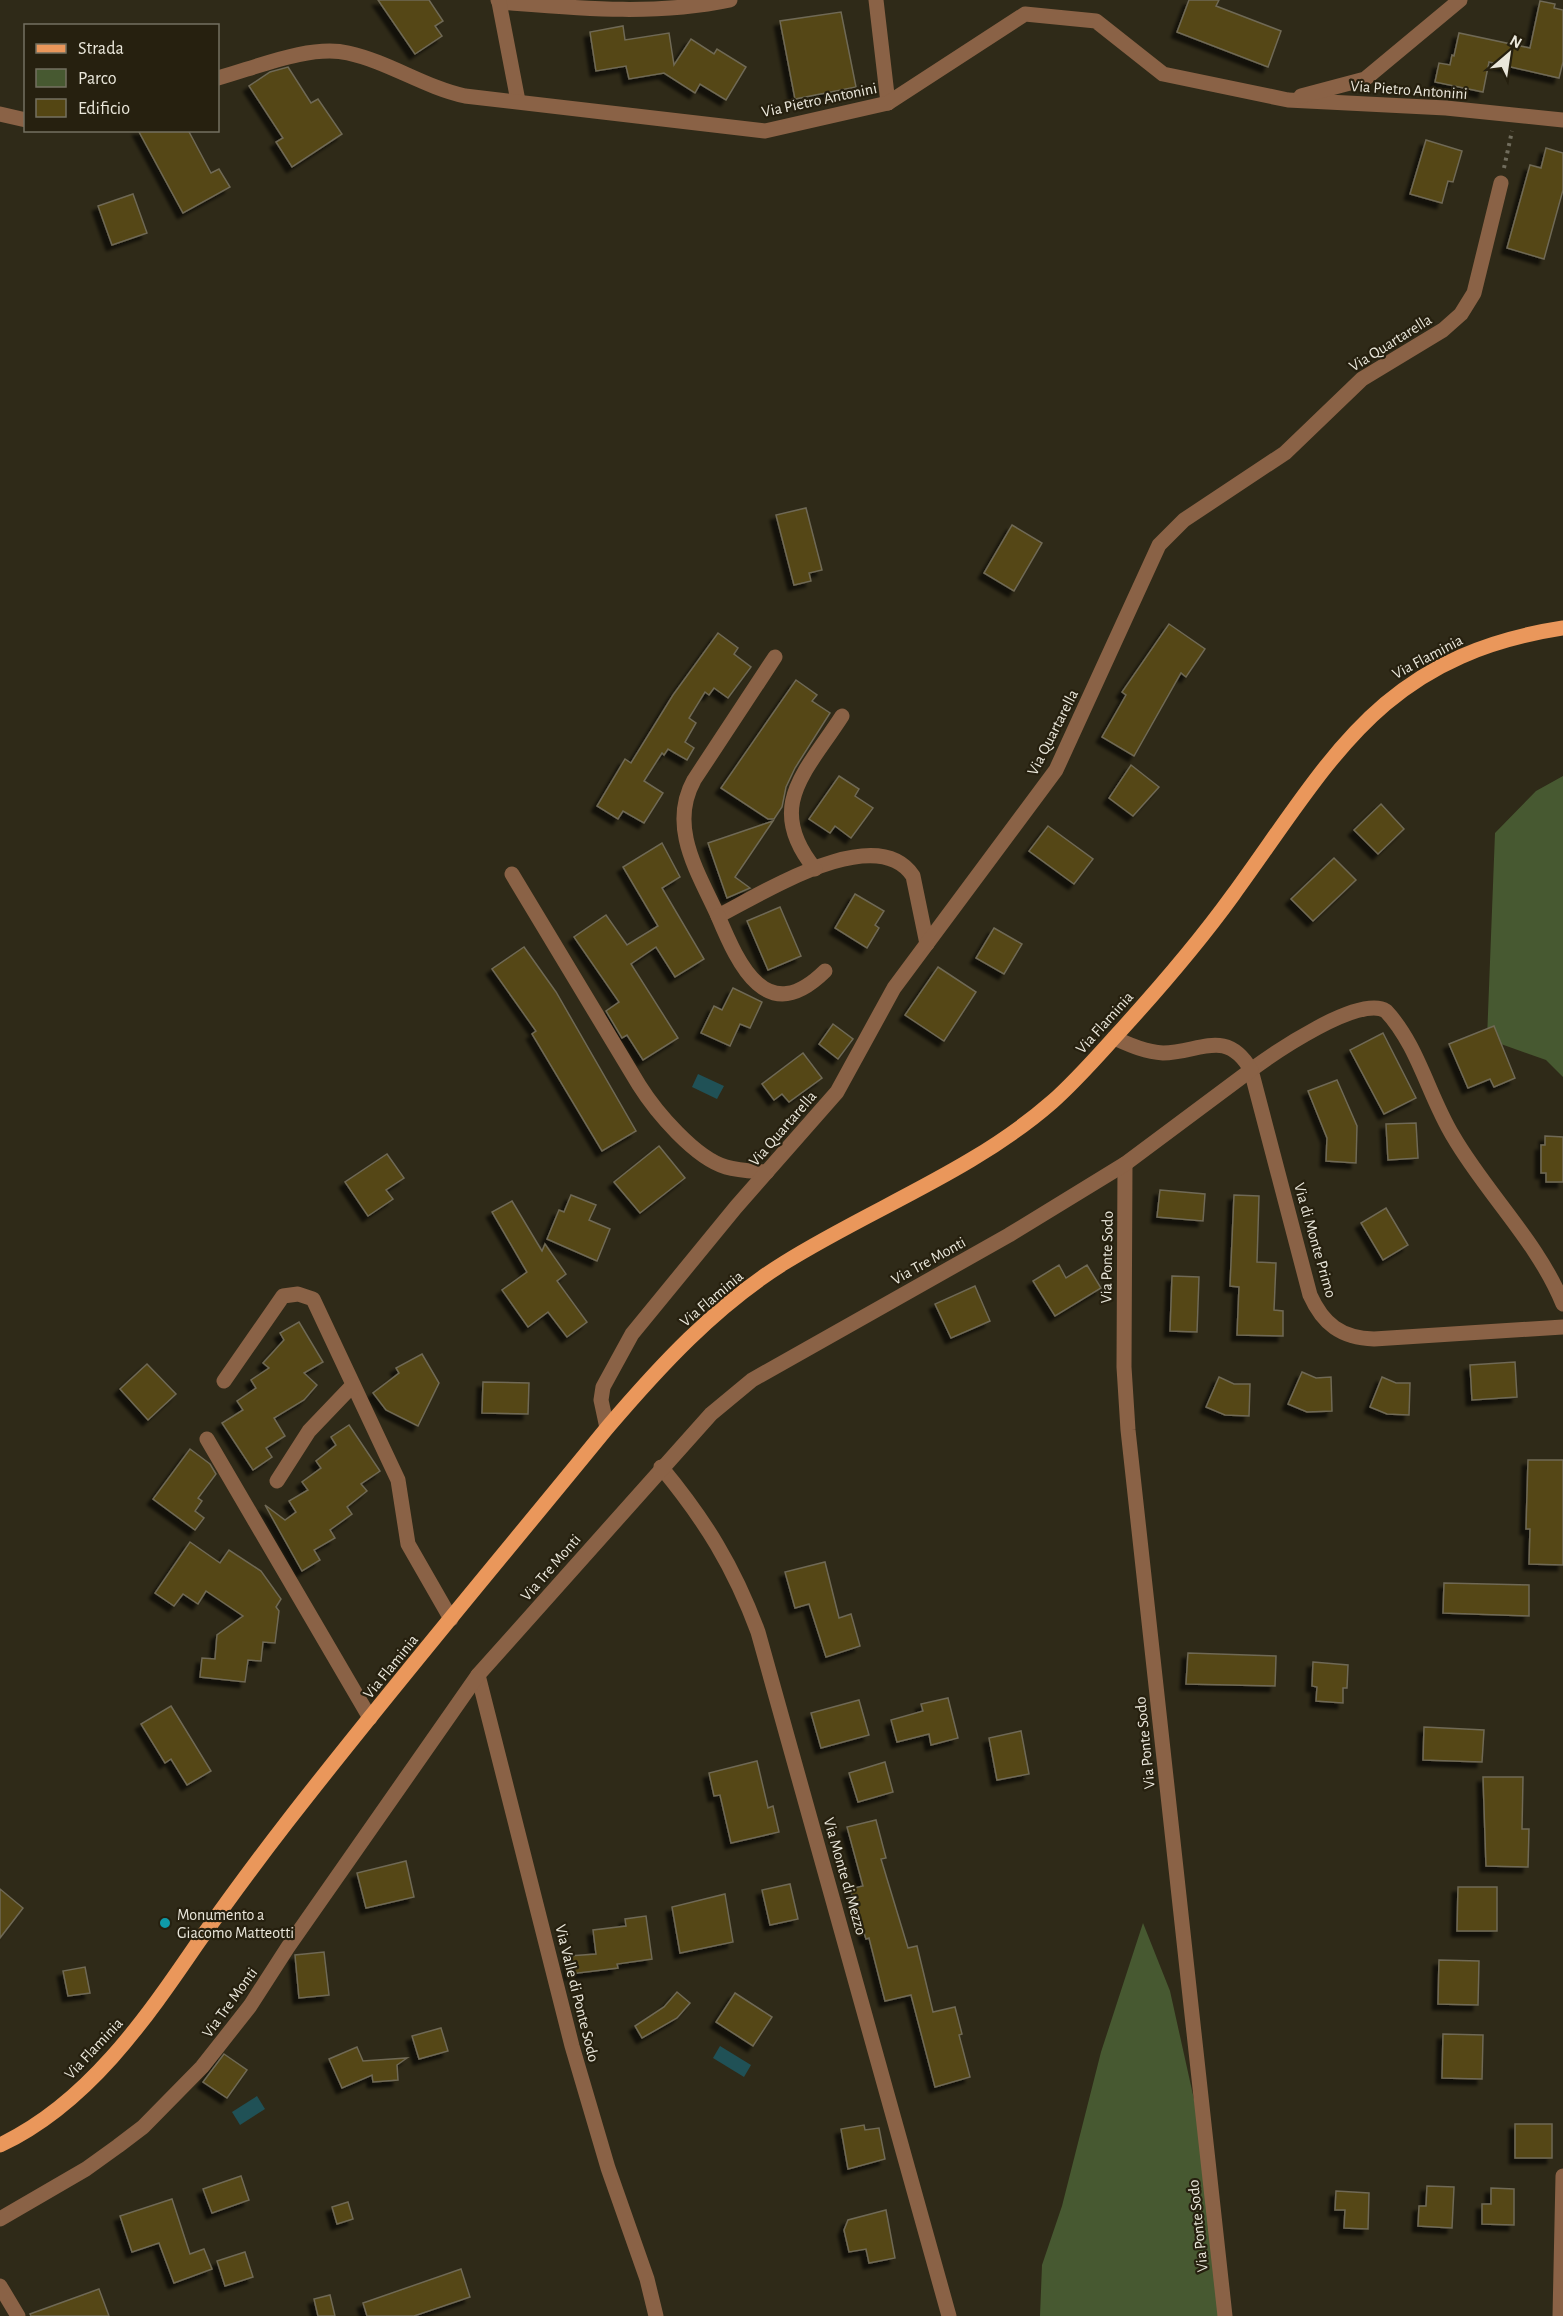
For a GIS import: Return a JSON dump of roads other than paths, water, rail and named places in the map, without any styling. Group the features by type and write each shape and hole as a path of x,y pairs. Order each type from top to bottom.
{"main road":[{"name":"Via Flaminia","path":"0,2145 43,2119 72,2096 122,2045 158,2000 285,1824 647,1380 727,1305 780,1265 910,1194 1022,1127 1066,1089 1114,1038 1207,931 1332,758 1382,705 1420,677 1487,645 1563,628"}],"street":[{"path":"518,101 499,1 600,9 698,5 730,0"},
{"path":"876,0 888,103"},
{"name":"Via Pietro Antonini","path":"1288,100 1365,79 1460,0"},
{"name":"Via Pietro Antonini","path":"219,78 314,52 329,51 357,55 457,94 765,132 888,103 1025,14 1096,21 1163,74 1288,100 1446,108 1563,120"},
{"path":"0,114 24,120"},
{"name":"Via Quartarella","path":"607,1428 601,1400 611,1369 632,1334 843,1083 882,1007 1056,770 1160,545 1184,520 1285,453 1362,379 1443,330 1461,314 1474,293 1501,183"},
{"path":"775,657 694,780 684,802 682,819 685,837 718,916 740,965 753,981 765,989 792,994 809,987 825,971"},
{"path":"815,869 795,839 790,818 791,801 842,716"},
{"path":"718,916 838,859 861,854 884,858 907,868 915,880 927,944"},
{"path":"512,874 639,1085 656,1109 712,1162 734,1169 767,1172"},
{"name":"Via Tre Monti","path":"0,2219 86,2169 126,2140 165,2106 202,2067 250,2006 288,1947 478,1675 661,1467 711,1414 752,1380 1009,1235 1125,1164 1251,1070 1309,1032 1367,1008 1382,1008 1394,1020 1452,1136 1527,1244 1563,1304"},
{"path":"1114,1038 1155,1052 1180,1051 1210,1044 1224,1046 1241,1058 1251,1070"},
{"name":"Via di Monte Primo","path":"1251,1070 1310,1295 1318,1312 1328,1324 1351,1336 1374,1339 1563,1327"},
{"name":"Via Ponte Sodo","path":"1125,1164 1123,1332 1128,1430 1225,2316"},
{"path":"224,1381 283,1296 298,1294 314,1299 398,1480 408,1544 451,1619"},
{"path":"277,1481 309,1431 353,1384"},
{"path":"207,1439 370,1718"},
{"name":"Via Monte di Mezzo","path":"661,1467 721,1548 740,1584 758,1632 949,2316"},
{"name":"Via Valle di Ponte Sodo","path":"478,1675 572,2046 608,2168 645,2273 656,2316"},
{"path":"1560,2316 1563,2176"},
{"path":"0,2286 18,2316"}],"water":[{"path":"698,1074 724,1086 717,1099 692,1087"},
{"path":"720,2046 751,2065 744,2077 713,2058"},
{"path":"257,2096 265,2109 240,2125 232,2112"}],"place":[{"name":"Monumento a Giacomo Matteotti","path":"165,1923"}]}
